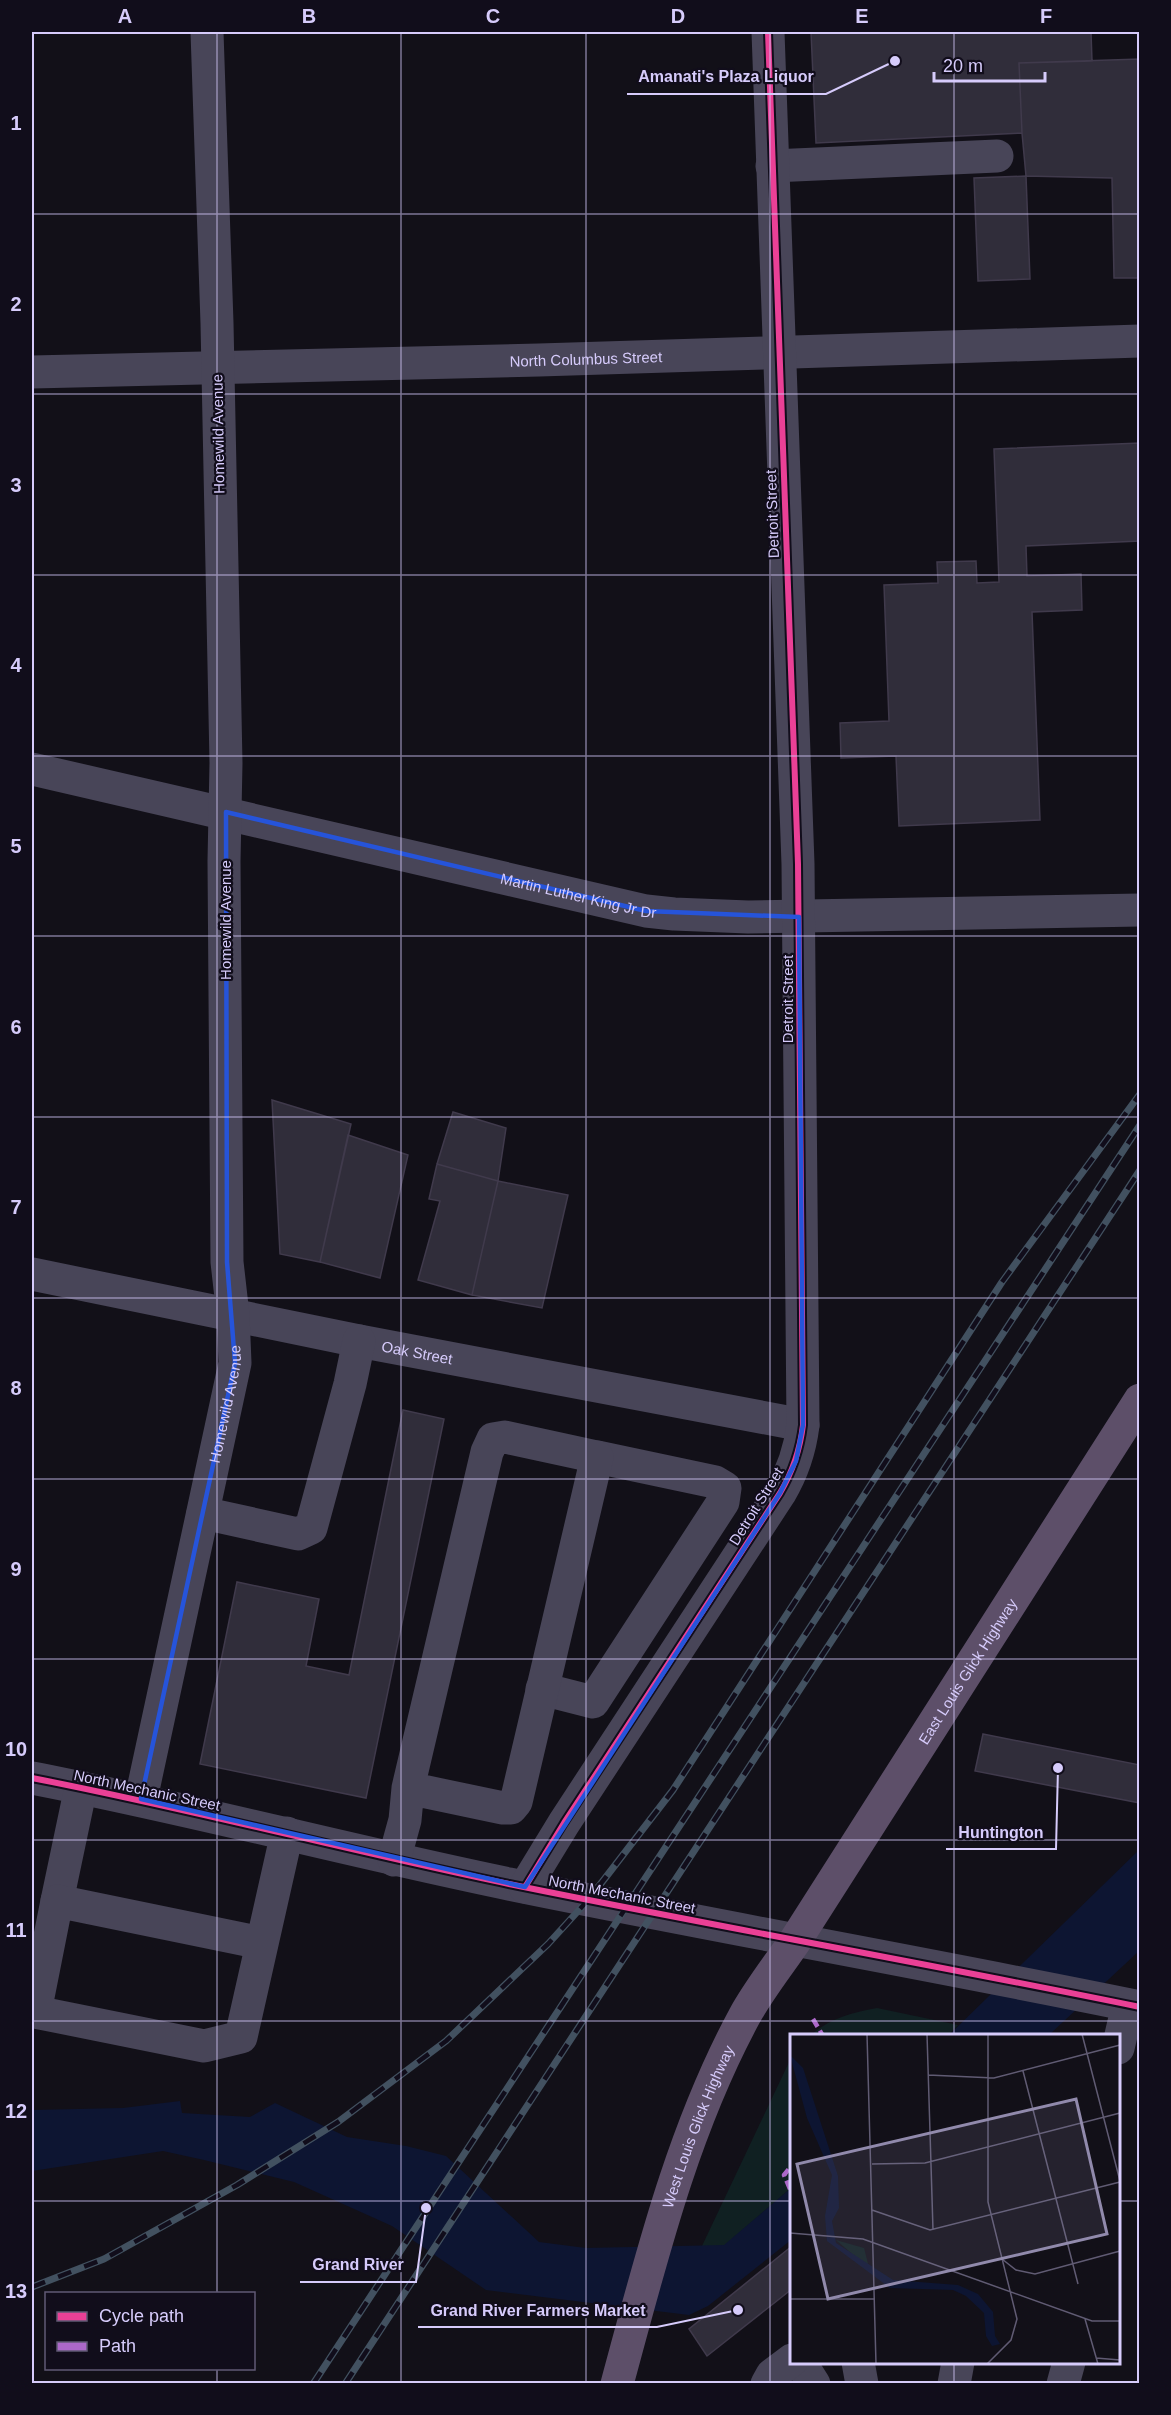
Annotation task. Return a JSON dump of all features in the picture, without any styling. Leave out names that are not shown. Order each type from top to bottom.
[{"type":"main road","name":"East Louis Glick Highway","points":[[795,1941],[1140,1400]]},
{"type":"main road","name":"West Louis Glick Highway","points":[[617,2384],[666,2208],[688,2142],[710,2088],[744,2016],[795,1941]]},
{"type":"street","name":"Homewild Avenue","points":[[141,1799],[235,1363],[234,1315],[227,1262],[224,861],[226,812],[217,367],[207,32]]},
{"type":"street","name":"Detroit Street","points":[[525,1887],[564,1823],[780,1493],[796,1461],[801,1445],[803,1425],[799,917],[768,32]]},
{"type":"street","points":[[772,166],[997,156]]},
{"type":"street","name":"North Columbus Street","points":[[32,372],[1140,341]]},
{"type":"street","name":"Martin Luther King Jr Dr","points":[[32,769],[226,812],[646,911],[729,917],[799,917],[1140,910]]},
{"type":"street","name":"Oak Street","points":[[32,1274],[359,1341],[803,1425]]},
{"type":"street","points":[[203,1513],[298,1534],[311,1528],[350,1384],[359,1341]]},
{"type":"street","points":[[394,1860],[405,1820],[408,1788],[487,1452],[493,1439],[505,1437],[715,1482],[725,1488],[723,1502],[593,1702],[542,1689]]},
{"type":"street","points":[[408,1788],[503,1808],[511,1808],[516,1802],[597,1457]]},
{"type":"street","name":"North Mechanic Street","points":[[32,1778],[141,1799],[394,1860],[795,1941],[1134,2006]]},
{"type":"street","points":[[81,1787],[35,2012],[204,2046],[241,2037],[287,1833]]},
{"type":"street","points":[[57,1901],[261,1943]]},
{"type":"street","points":[[1120,2045],[1134,2006]]},
{"type":"street","points":[[768,2384],[772,2374],[790,2361]]},
{"type":"street","points":[[801,2364],[814,2384]]},
{"type":"street","points":[[858,2364],[862,2384]]},
{"type":"street","points":[[954,2384],[958,2364]]},
{"type":"street","points":[[1063,2384],[1068,2364]]},
{"type":"highlighted area","points":[[226,812],[646,911],[799,917],[803,1425],[796,1461],[780,1493],[525,1887],[141,1799],[235,1363],[227,1262]]},
{"type":"shaded area","points":[[877,2008],[958,2025],[949,2034],[812,2034],[834,2020]]},
{"type":"shaded area","points":[[790,2060],[790,2189],[724,2246],[702,2246]]},
{"type":"water","points":[[1139,1850],[1139,1951],[1050,2034],[950,2034]]},
{"type":"water","points":[[180,2101],[182,2113],[250,2117],[275,2103],[347,2137],[406,2146],[446,2156],[539,2242],[586,2248],[724,2245],[790,2189],[790,2241],[708,2306],[689,2315],[486,2290],[392,2226],[294,2182],[163,2151],[32,2171],[32,2110],[123,2108]]},
{"type":"building","points":[[811,32],[1091,32],[1092,61],[1019,63],[1022,133],[816,143]]},
{"type":"building","points":[[1140,59],[1140,278],[1114,278],[1112,178],[1026,176],[1019,63]]},
{"type":"building","points":[[1026,176],[1030,279],[978,281],[974,178]]},
{"type":"building","points":[[1140,443],[1140,541],[1026,546],[1027,576],[1081,574],[1082,610],[1032,612],[1040,820],[899,826],[896,756],[841,758],[840,723],[889,721],[884,585],[938,583],[937,562],[976,561],[977,583],[999,582],[994,449]]},
{"type":"building","points":[[272,1100],[351,1124],[320,1262],[280,1254]]},
{"type":"building","points":[[453,1112],[506,1128],[498,1181],[437,1164]]},
{"type":"building","points":[[348,1135],[408,1155],[380,1278],[320,1262]]},
{"type":"building","points":[[437,1164],[498,1181],[472,1295],[418,1280],[440,1201],[429,1199]]},
{"type":"building","points":[[498,1181],[568,1195],[542,1308],[472,1295]]},
{"type":"building","points":[[403,1410],[444,1419],[366,1798],[200,1764],[237,1582],[319,1599],[306,1666],[349,1675]]},
{"type":"building","points":[[983,1734],[1140,1765],[1140,1803],[975,1771]]},
{"type":"building","points":[[790,2248],[790,2291],[707,2356],[689,2329]]},
{"type":"railway","points":[[32,2287],[104,2259],[237,2185],[338,2122],[446,2041],[548,1944],[589,1899],[673,1790],[1002,1282],[1140,1094]]},
{"type":"railway","points":[[313,2384],[1140,1125]]},
{"type":"railway","points":[[345,2384],[1140,1170]]},
{"type":"marked path","points":[[813,2019],[822,2034]]},
{"type":"marked path","points":[[790,2168],[784,2175],[790,2189]]},
{"type":"cycle path","points":[[525,1887],[564,1823],[780,1493],[795,1460],[803,1425],[798,864],[768,32]]},
{"type":"cycle path","points":[[32,1778],[509,1884],[1140,2007]]},
{"type":"place","name":"Amanati's Plaza Liquor","points":[[895,61]]},
{"type":"place","name":"Huntington","points":[[1058,1768]]},
{"type":"place","name":"Grand River","points":[[426,2208]]},
{"type":"place","name":"Grand River Farmers Market","points":[[738,2310]]}]
